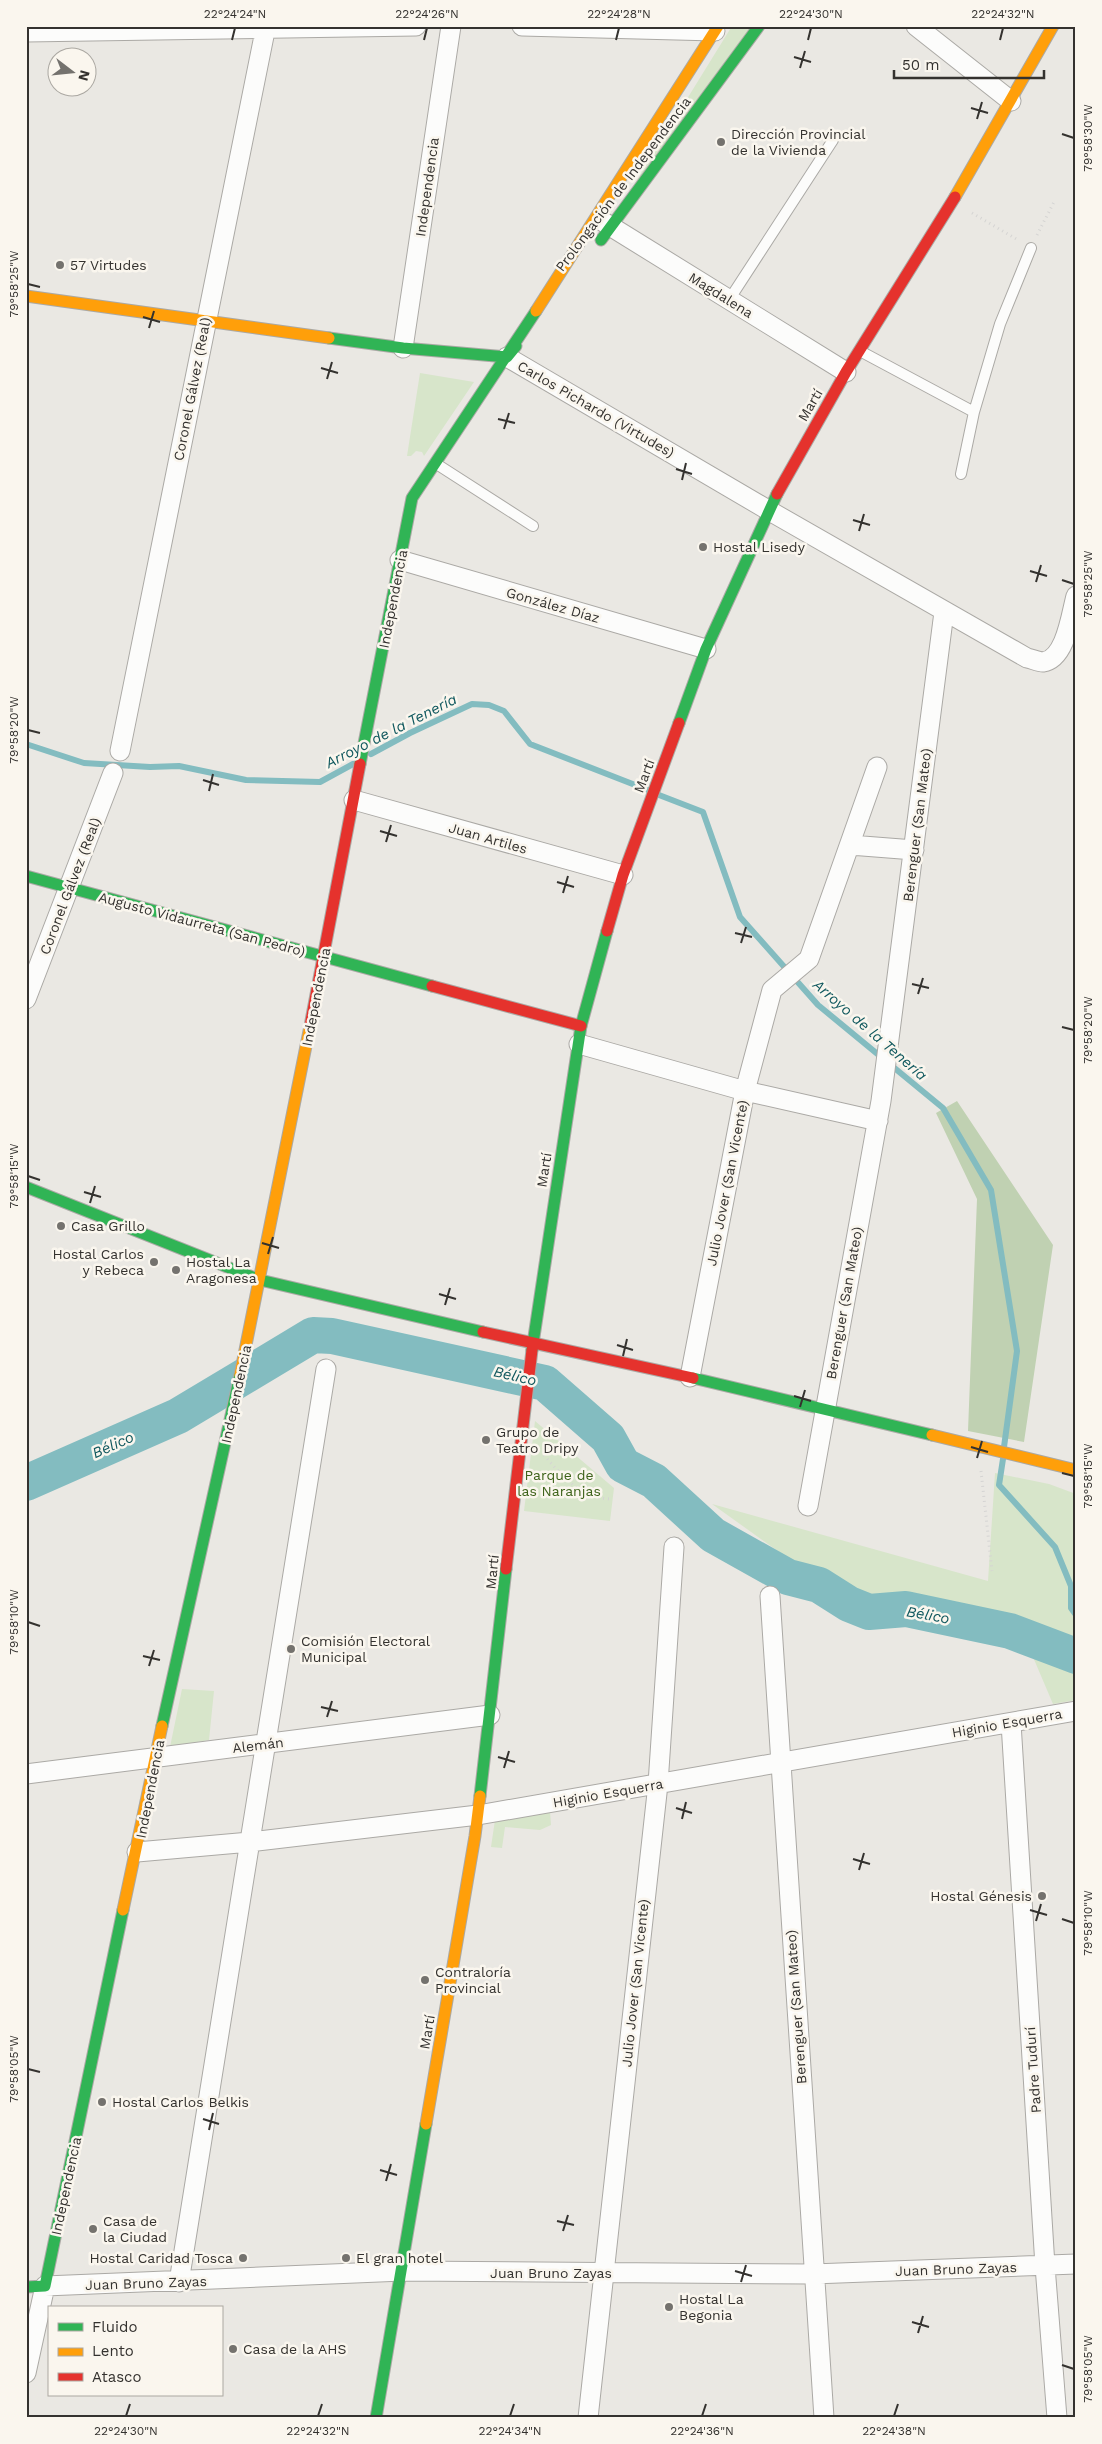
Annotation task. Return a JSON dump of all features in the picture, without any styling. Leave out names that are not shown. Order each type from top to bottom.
[{"type":"street","points":[[26,32],[416,26]]},
{"type":"street","name":"Independencia","points":[[404,348],[451,26]]},
{"type":"street","points":[[522,26],[717,29]]},
{"type":"street","name":"Prolongación de Independencia","points":[[412,498],[507,357],[604,223],[759,26]]},
{"type":"street","points":[[916,26],[1011,101]]},
{"type":"street","name":"Martí","points":[[376,2418],[403,2271],[478,1815],[531,1358],[580,1035],[623,875],[706,649],[768,510],[846,372],[952,202],[1053,26]]},
{"type":"street","name":"Coronel Gálvez (Real)","points":[[120,751],[265,27]]},
{"type":"street","name":"Prolongación de Independencia","points":[[594,250],[604,223],[717,29]]},
{"type":"street","name":"Magdalena","points":[[604,223],[846,372]]},
{"type":"street","name":"Prolongación de Independencia","points":[[507,357],[575,273]]},
{"type":"street","name":"Carlos Pichardo (Virtudes)","points":[[26,296],[404,348],[507,357],[944,612],[1027,658],[1043,662],[1056,656],[1065,640],[1076,596]]},
{"type":"street","name":"Independencia","points":[[45,2286],[156,1758],[258,1293],[412,498]]},
{"type":"street","name":"González Díaz","points":[[400,560],[706,649]]},
{"type":"street","name":"Berenguer (San Mateo)","points":[[808,1506],[881,1101],[944,612]]},
{"type":"street","points":[[877,767],[850,844],[914,850]]},
{"type":"street","name":"Coronel Gálvez (Real)","points":[[26,999],[113,774]]},
{"type":"street","name":"Juan Artiles","points":[[355,791],[623,875]]},
{"type":"street","name":"Julio Jover (San Vicente)","points":[[690,1377],[744,1091],[772,990],[809,959],[850,844]]},
{"type":"street","name":"Augusto Vidaurreta (San Pedro)","points":[[26,876],[323,957],[580,1035],[744,1091],[878,1120]]},
{"type":"street","points":[[26,1187],[260,1280],[533,1344],[690,1377],[978,1448],[1076,1470]]},
{"type":"street","points":[[179,2282],[326,1370]]},
{"type":"street","name":"Julio Jover (San Vicente)","points":[[588,2418],[658,1784],[674,1547]]},
{"type":"street","name":"Berenguer (San Mateo)","points":[[770,1596],[813,2274],[824,2418]]},
{"type":"street","name":"Higinio Esquerra","points":[[137,1852],[250,1842],[478,1815],[1076,1712]]},
{"type":"street","name":"Alemán","points":[[26,1774],[490,1715]]},
{"type":"street","name":"Padre Tudurí","points":[[1011,1723],[1056,2418]]},
{"type":"street","name":"Juan Bruno Zayas","points":[[26,2286],[179,2282],[403,2271],[813,2274],[1076,2264]]},
{"type":"street","points":[[26,2373],[45,2286]]},
{"type":"lane","points":[[729,300],[833,140]]},
{"type":"lane","points":[[961,474],[974,412],[1000,324],[1031,248]]},
{"type":"lane","points":[[859,351],[974,412]]},
{"type":"lane","points":[[435,463],[533,526]]},
{"type":"path","points":[[952,202],[1031,248],[1054,202]]},
{"type":"path","points":[[978,1448],[992,1571]]},
{"type":"path","points":[[542,1453],[559,1472],[587,1495],[599,1499],[613,1499]]},
{"type":"green space","points":[[732,26],[752,26],[632,188]]},
{"type":"green space","points":[[420,373],[474,382],[424,456],[422,452],[416,451],[411,456],[407,456]]},
{"type":"green space","points":[[957,1101],[1053,1245],[1024,1442],[968,1431],[977,1199],[936,1113]]},
{"type":"green space","name":"Parque de las Naranjas","points":[[535,1421],[614,1488],[610,1521],[524,1511]]},
{"type":"green space","points":[[995,1473],[1049,1484],[1076,1494],[1076,1700],[1053,1704],[1030,1650],[990,1620],[906,1603],[887,1605],[845,1594],[831,1578],[800,1567],[712,1504],[988,1581]]},
{"type":"green space","points":[[182,1689],[214,1691],[209,1740],[170,1747]]},
{"type":"green space","points":[[550,1811],[551,1825],[540,1830],[505,1827],[502,1848],[491,1847],[495,1820]]},
{"type":"waterway","name":"Arroyo de la Tenería","points":[[371,754],[410,733],[472,704],[489,705],[504,711],[530,744],[648,790]]},
{"type":"waterway","name":"Arroyo de la Tenería","points":[[26,744],[84,763],[150,767],[179,766],[246,780],[320,782],[353,764]]},
{"type":"waterway","name":"Arroyo de la Tenería","points":[[659,795],[703,812],[740,917],[818,1005],[943,1108],[991,1190],[1017,1351],[1004,1447]]},
{"type":"waterway","name":"Bélico","points":[[26,1483],[178,1416],[313,1335],[332,1336],[545,1383],[608,1438],[623,1465],[654,1481],[713,1535],[788,1577],[819,1585],[849,1604],[869,1612],[906,1609],[1010,1631],[1076,1656]]},
{"type":"waterway","name":"Arroyo de la Tenería","points":[[1003,1459],[999,1485],[1055,1547],[1071,1586],[1071,1608],[1076,1615]]},
{"type":"traffic: fast","points":[[601,240],[759,26]]},
{"type":"traffic: fast","points":[[360,764],[412,498],[536,311]]},
{"type":"traffic: fast","points":[[329,338],[403,348],[507,357],[516,346]]},
{"type":"traffic: fast","points":[[679,723],[706,649],[777,494]]},
{"type":"traffic: fast","points":[[26,876],[432,986]]},
{"type":"traffic: fast","points":[[532,1350],[581,1026],[607,931]]},
{"type":"traffic: fast","points":[[26,1187],[260,1280],[483,1332]]},
{"type":"traffic: fast","points":[[162,1726],[240,1375]]},
{"type":"traffic: fast","points":[[693,1378],[932,1435]]},
{"type":"traffic: fast","points":[[480,1796],[506,1569]]},
{"type":"traffic: fast","points":[[26,2287],[45,2286],[123,1910]]},
{"type":"traffic: fast","points":[[376,2418],[426,2124]]},
{"type":"traffic: slow","points":[[536,311],[718,26]]},
{"type":"traffic: slow","points":[[955,197],[1053,26]]},
{"type":"traffic: slow","points":[[26,296],[329,338]]},
{"type":"traffic: slow","points":[[240,1375],[310,1026]]},
{"type":"traffic: slow","points":[[932,1435],[1076,1470]]},
{"type":"traffic: slow","points":[[123,1910],[162,1726]]},
{"type":"traffic: slow","points":[[426,2124],[475,1836],[480,1796]]},
{"type":"traffic: jam","points":[[777,494],[846,372],[955,197]]},
{"type":"traffic: jam","points":[[607,931],[623,875],[679,723]]},
{"type":"traffic: jam","points":[[310,1026],[360,764]]},
{"type":"traffic: jam","points":[[432,986],[581,1026]]},
{"type":"traffic: jam","points":[[483,1332],[693,1378]]},
{"type":"traffic: jam","points":[[506,1569],[532,1350]]},
{"type":"place","name":"Dirección Provincial de la Vivienda","points":[[721,142]]},
{"type":"place","name":"57 Virtudes","points":[[60,265]]},
{"type":"place","name":"Hostal Lisedy","points":[[703,547]]},
{"type":"place","name":"Casa Grillo","points":[[61,1226]]},
{"type":"place","name":"Hostal Carlos y Rebeca","points":[[154,1262]]},
{"type":"place","name":"Hostal La Aragonesa","points":[[176,1270]]},
{"type":"place","name":"Grupo de Teatro Dripy","points":[[486,1440]]},
{"type":"place","name":"Comisión Electoral Municipal","points":[[291,1649]]},
{"type":"place","name":"Hostal Génesis","points":[[1042,1896]]},
{"type":"place","name":"Contraloría Provincial","points":[[425,1980]]},
{"type":"place","name":"Hostal Carlos Belkis","points":[[102,2102]]},
{"type":"place","name":"Casa de la Ciudad","points":[[93,2229]]},
{"type":"place","name":"Hostal Caridad Tosca","points":[[243,2258]]},
{"type":"place","name":"El gran hotel","points":[[346,2258]]},
{"type":"place","name":"Hostal La Begonia","points":[[669,2307]]},
{"type":"place","name":"Casa de la AHS","points":[[233,2349]]}]
